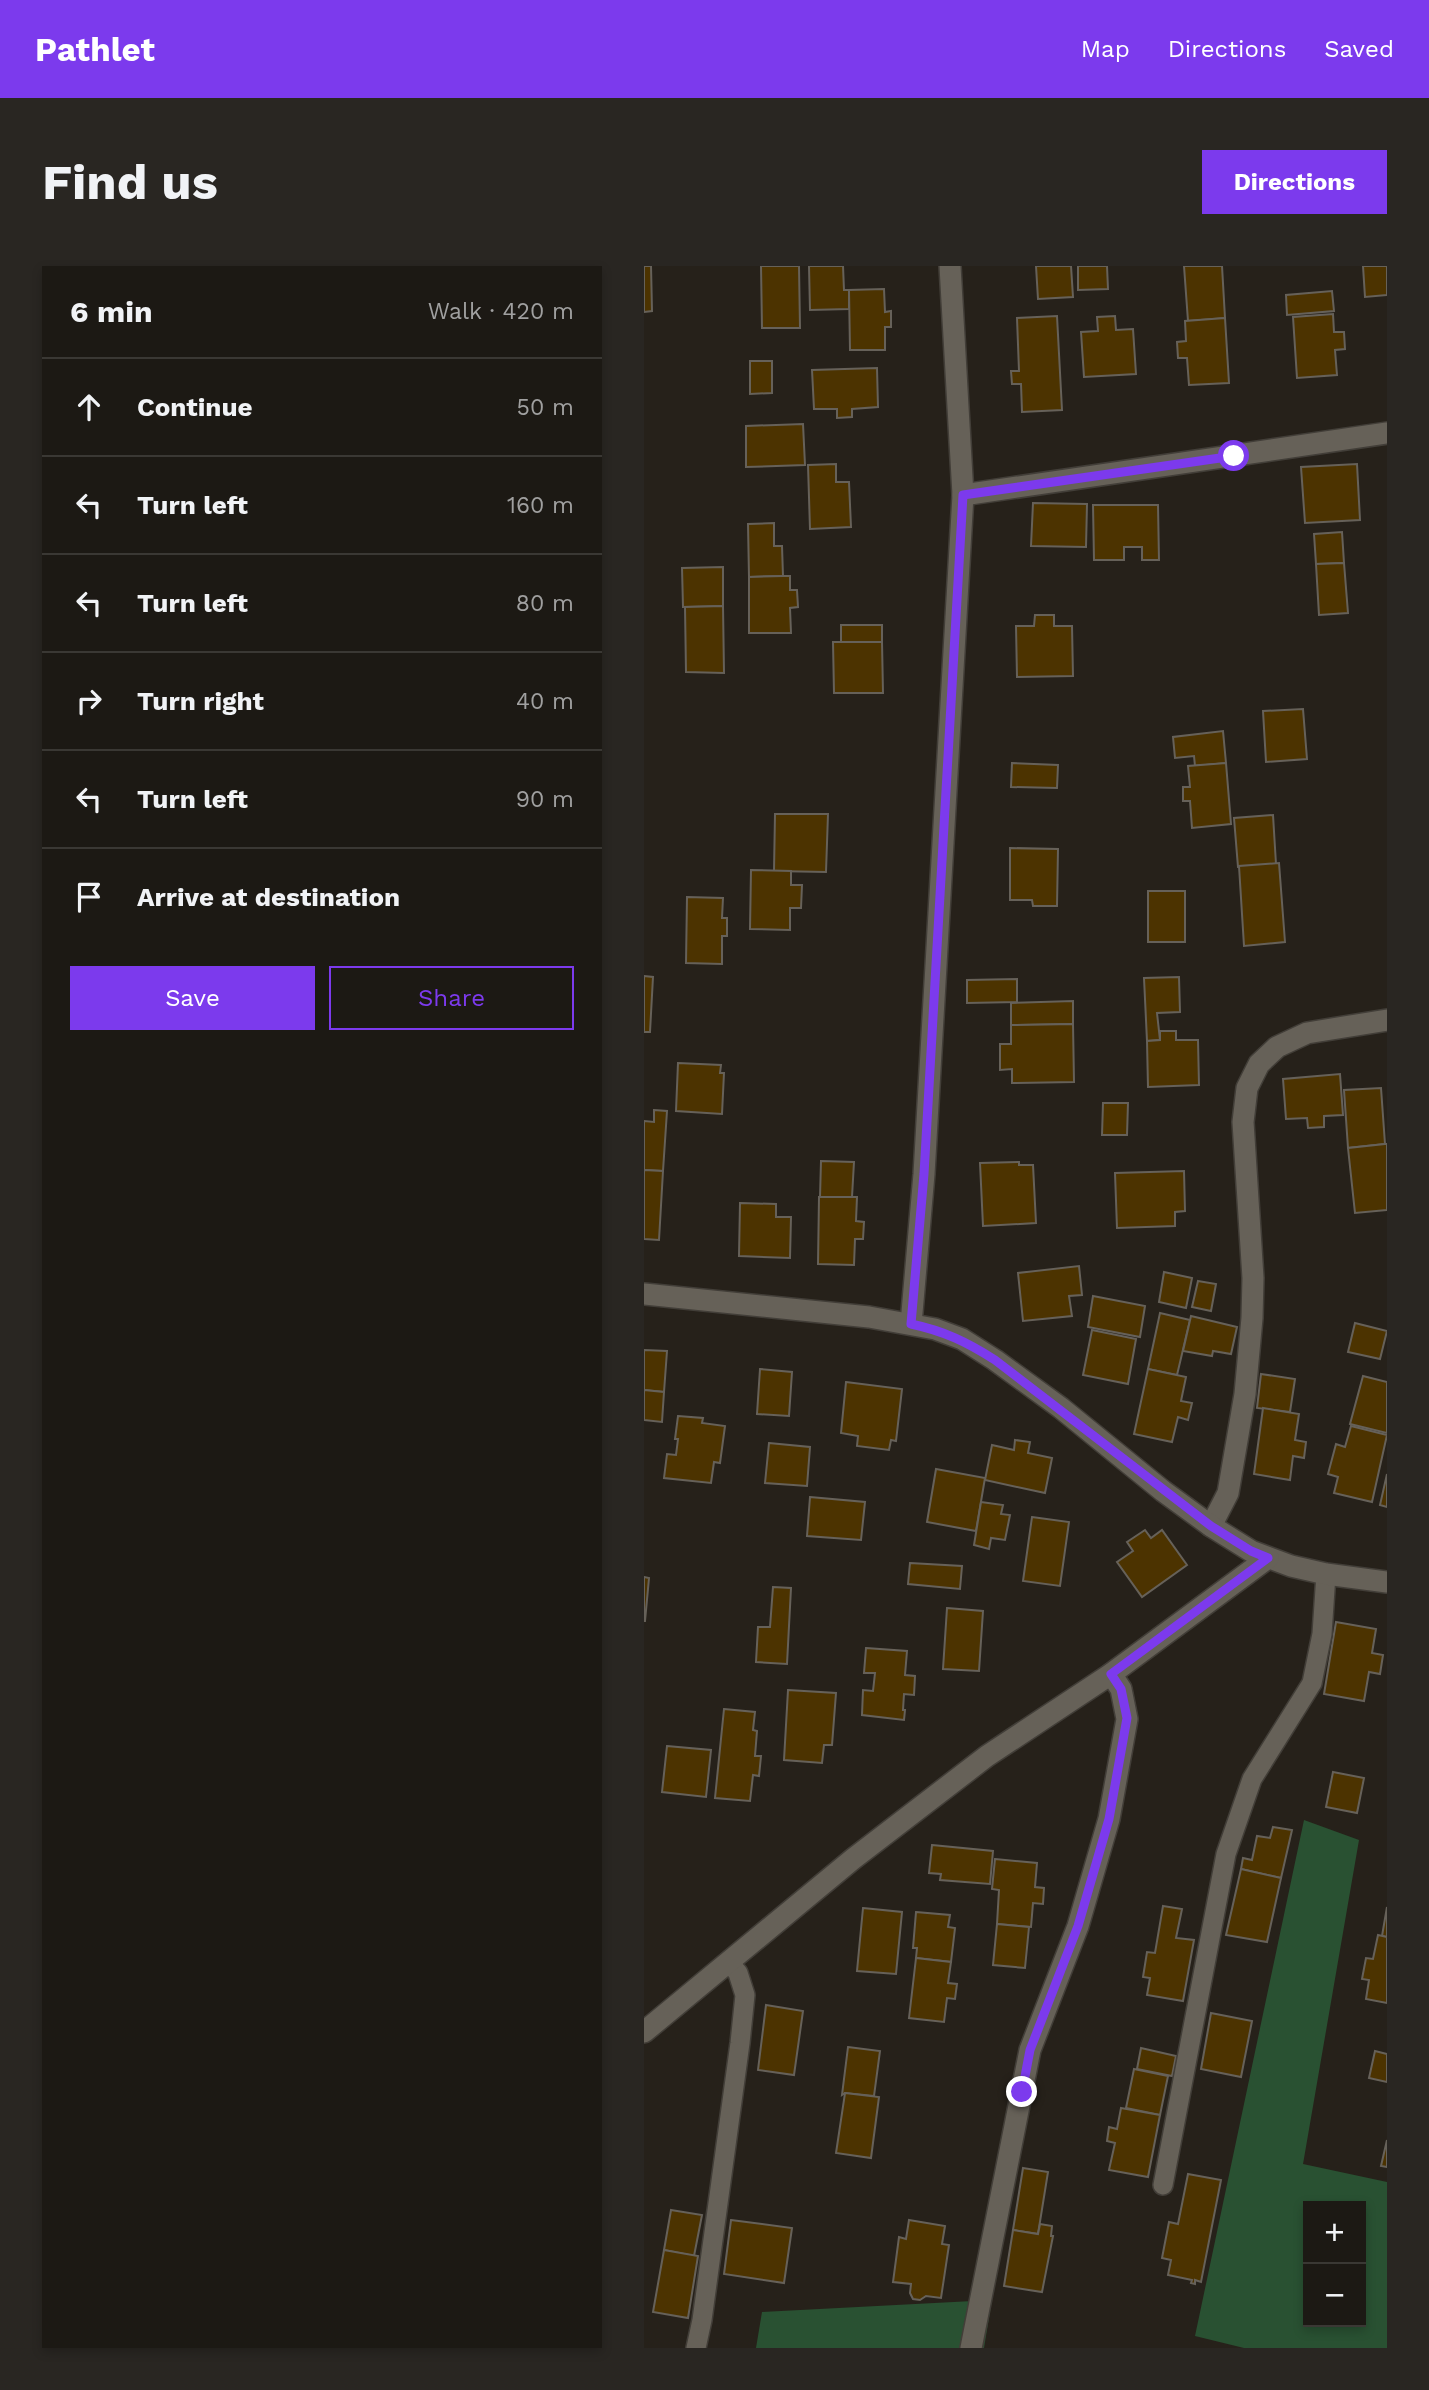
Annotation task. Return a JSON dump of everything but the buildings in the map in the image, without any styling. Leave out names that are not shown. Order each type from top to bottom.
[{"type":"street","points":[[911,1324],[925,1160],[963,495],[950,266]]},
{"type":"street","points":[[963,495],[1387,433]]},
{"type":"street","points":[[1211,1526],[1228,1493],[1245,1394],[1252,1318],[1252,1265],[1243,1122],[1247,1088],[1259,1064],[1277,1047],[1307,1033],[1387,1020]]},
{"type":"street","points":[[644,1294],[754,1304],[911,1324],[962,1339],[995,1360],[1211,1526],[1251,1551],[1326,1574],[1387,1582]]},
{"type":"street","points":[[644,2032],[853,1859],[987,1756],[1111,1674],[1268,1558]]},
{"type":"street","points":[[971,2348],[1030,2050],[1078,1926],[1109,1819],[1127,1718],[1121,1689],[1111,1674]]},
{"type":"lane","points":[[1163,2185],[1226,1854],[1252,1779],[1312,1684],[1322,1634],[1326,1574]]},
{"type":"lane","points":[[696,2348],[708,2278],[745,1995],[738,1973],[729,1962]]},
{"type":"green space","points":[[1304,1820],[1359,1840],[1303,2164],[1387,2182],[1387,2348],[1244,2348],[1195,2336]]},
{"type":"green space","points":[[992,2300],[984,2348],[756,2348],[762,2312]]},
{"type":"route","points":[[1022,2092],[1030,2050],[1078,1926],[1109,1819],[1127,1718],[1121,1689],[1111,1674],[1268,1558],[1251,1551],[1211,1526],[995,1360],[962,1339],[911,1324],[924,1174],[963,495],[1234,456]]}]
